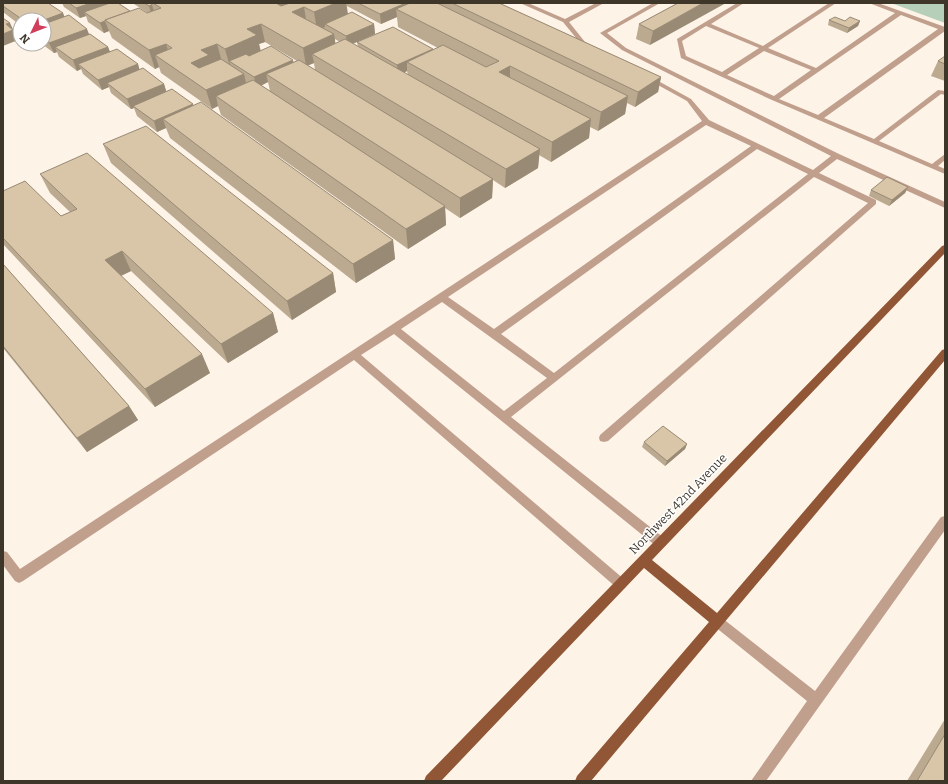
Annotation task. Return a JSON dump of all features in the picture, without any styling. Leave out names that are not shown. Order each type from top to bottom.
[{"type":"main road","name":"Northwest 42nd Avenue","points":[[431,781],[945,248]]},
{"type":"main road","points":[[582,781],[945,353]]},
{"type":"main road","points":[[644,560],[718,622]]},
{"type":"lane","points":[[565,21],[601,3]]},
{"type":"lane","points":[[658,3],[603,33],[624,49],[836,156],[945,205]]},
{"type":"lane","points":[[742,3],[679,40],[684,57],[774,99],[945,172]]},
{"type":"lane","points":[[722,75],[833,3]]},
{"type":"lane","points":[[872,3],[944,29]]},
{"type":"lane","points":[[530,4],[565,21],[583,42],[596,50]]},
{"type":"lane","points":[[774,99],[900,13]]},
{"type":"lane","points":[[706,24],[816,70]]},
{"type":"lane","points":[[819,118],[944,29]]},
{"type":"lane","points":[[604,438],[873,202],[706,122],[689,100],[643,75]]},
{"type":"lane","points":[[874,142],[940,91],[945,93]]},
{"type":"lane","points":[[3,556],[19,577],[706,122]]},
{"type":"lane","points":[[494,334],[756,146]]},
{"type":"lane","points":[[504,417],[836,156]]},
{"type":"lane","points":[[933,167],[945,156]]},
{"type":"lane","points":[[441,297],[554,378]]},
{"type":"lane","points":[[394,329],[660,542]]},
{"type":"lane","points":[[354,355],[621,584]]},
{"type":"lane","points":[[758,781],[945,521]]},
{"type":"lane","points":[[718,622],[816,700]]},
{"type":"green space","points":[[891,3],[945,3],[945,23]]},
{"type":"building","points":[[3,3],[48,3],[63,13],[52,17],[52,12],[12,12],[3,6]]},
{"type":"building","points":[[69,3],[91,3],[76,8]]},
{"type":"building","points":[[110,3],[118,3],[130,11],[100,23],[84,12]]},
{"type":"building","points":[[144,3],[151,3],[152,5],[149,6]]},
{"type":"building","points":[[153,3],[276,3],[281,6],[290,3],[336,3],[314,12],[304,7],[292,12],[334,34],[303,48],[261,24],[247,29],[257,35],[225,49],[217,44],[201,50],[209,55],[191,63],[199,68],[221,59],[244,74],[206,90],[155,55],[172,48],[166,44],[149,50],[105,20],[139,8],[147,13],[161,8]]},
{"type":"building","points":[[358,3],[406,3],[380,14]]},
{"type":"building","points":[[410,3],[437,3],[628,96],[601,112],[510,66],[499,72],[591,119],[552,142],[407,62],[443,45],[486,67],[499,61],[396,9]]},
{"type":"building","points":[[452,3],[499,3],[661,77],[638,92]]},
{"type":"building","points":[[678,3],[703,3],[653,31],[639,24]]},
{"type":"building","points":[[352,12],[374,24],[346,36],[325,24]]},
{"type":"building","points":[[69,15],[87,29],[52,42],[52,21]]},
{"type":"building","points":[[835,17],[845,21],[850,17],[860,21],[849,28],[829,20]]},
{"type":"building","points":[[3,18],[10,23],[6,24],[12,30],[3,34]]},
{"type":"building","points":[[393,27],[433,49],[397,65],[357,42]]},
{"type":"building","points":[[90,34],[108,47],[73,60],[55,47]]},
{"type":"building","points":[[345,39],[540,149],[506,169],[312,54]]},
{"type":"building","points":[[271,46],[293,60],[254,77],[229,61],[246,54],[249,56]]},
{"type":"building","points":[[117,49],[138,64],[98,80],[78,64]]},
{"type":"building","points":[[945,56],[945,64],[938,61]]},
{"type":"building","points":[[299,60],[493,179],[460,198],[266,74]]},
{"type":"building","points":[[143,68],[164,84],[127,99],[107,83]]},
{"type":"building","points":[[253,80],[445,206],[406,229],[216,96]]},
{"type":"building","points":[[172,89],[193,104],[154,121],[133,106]]},
{"type":"building","points":[[201,102],[393,240],[353,264],[163,119]]},
{"type":"building","points":[[146,126],[333,273],[287,301],[103,144]]},
{"type":"building","points":[[87,153],[273,313],[221,344],[122,251],[105,260],[202,354],[145,389],[3,238],[3,191],[25,181],[61,216],[77,209],[40,174]]},
{"type":"building","points":[[887,177],[908,187],[892,200],[871,190]]},
{"type":"building","points":[[3,264],[129,406],[77,438],[3,346]]},
{"type":"building","points":[[663,426],[687,444],[667,461],[644,442]]},
{"type":"building","points":[[945,734],[945,781],[917,781]]}]
